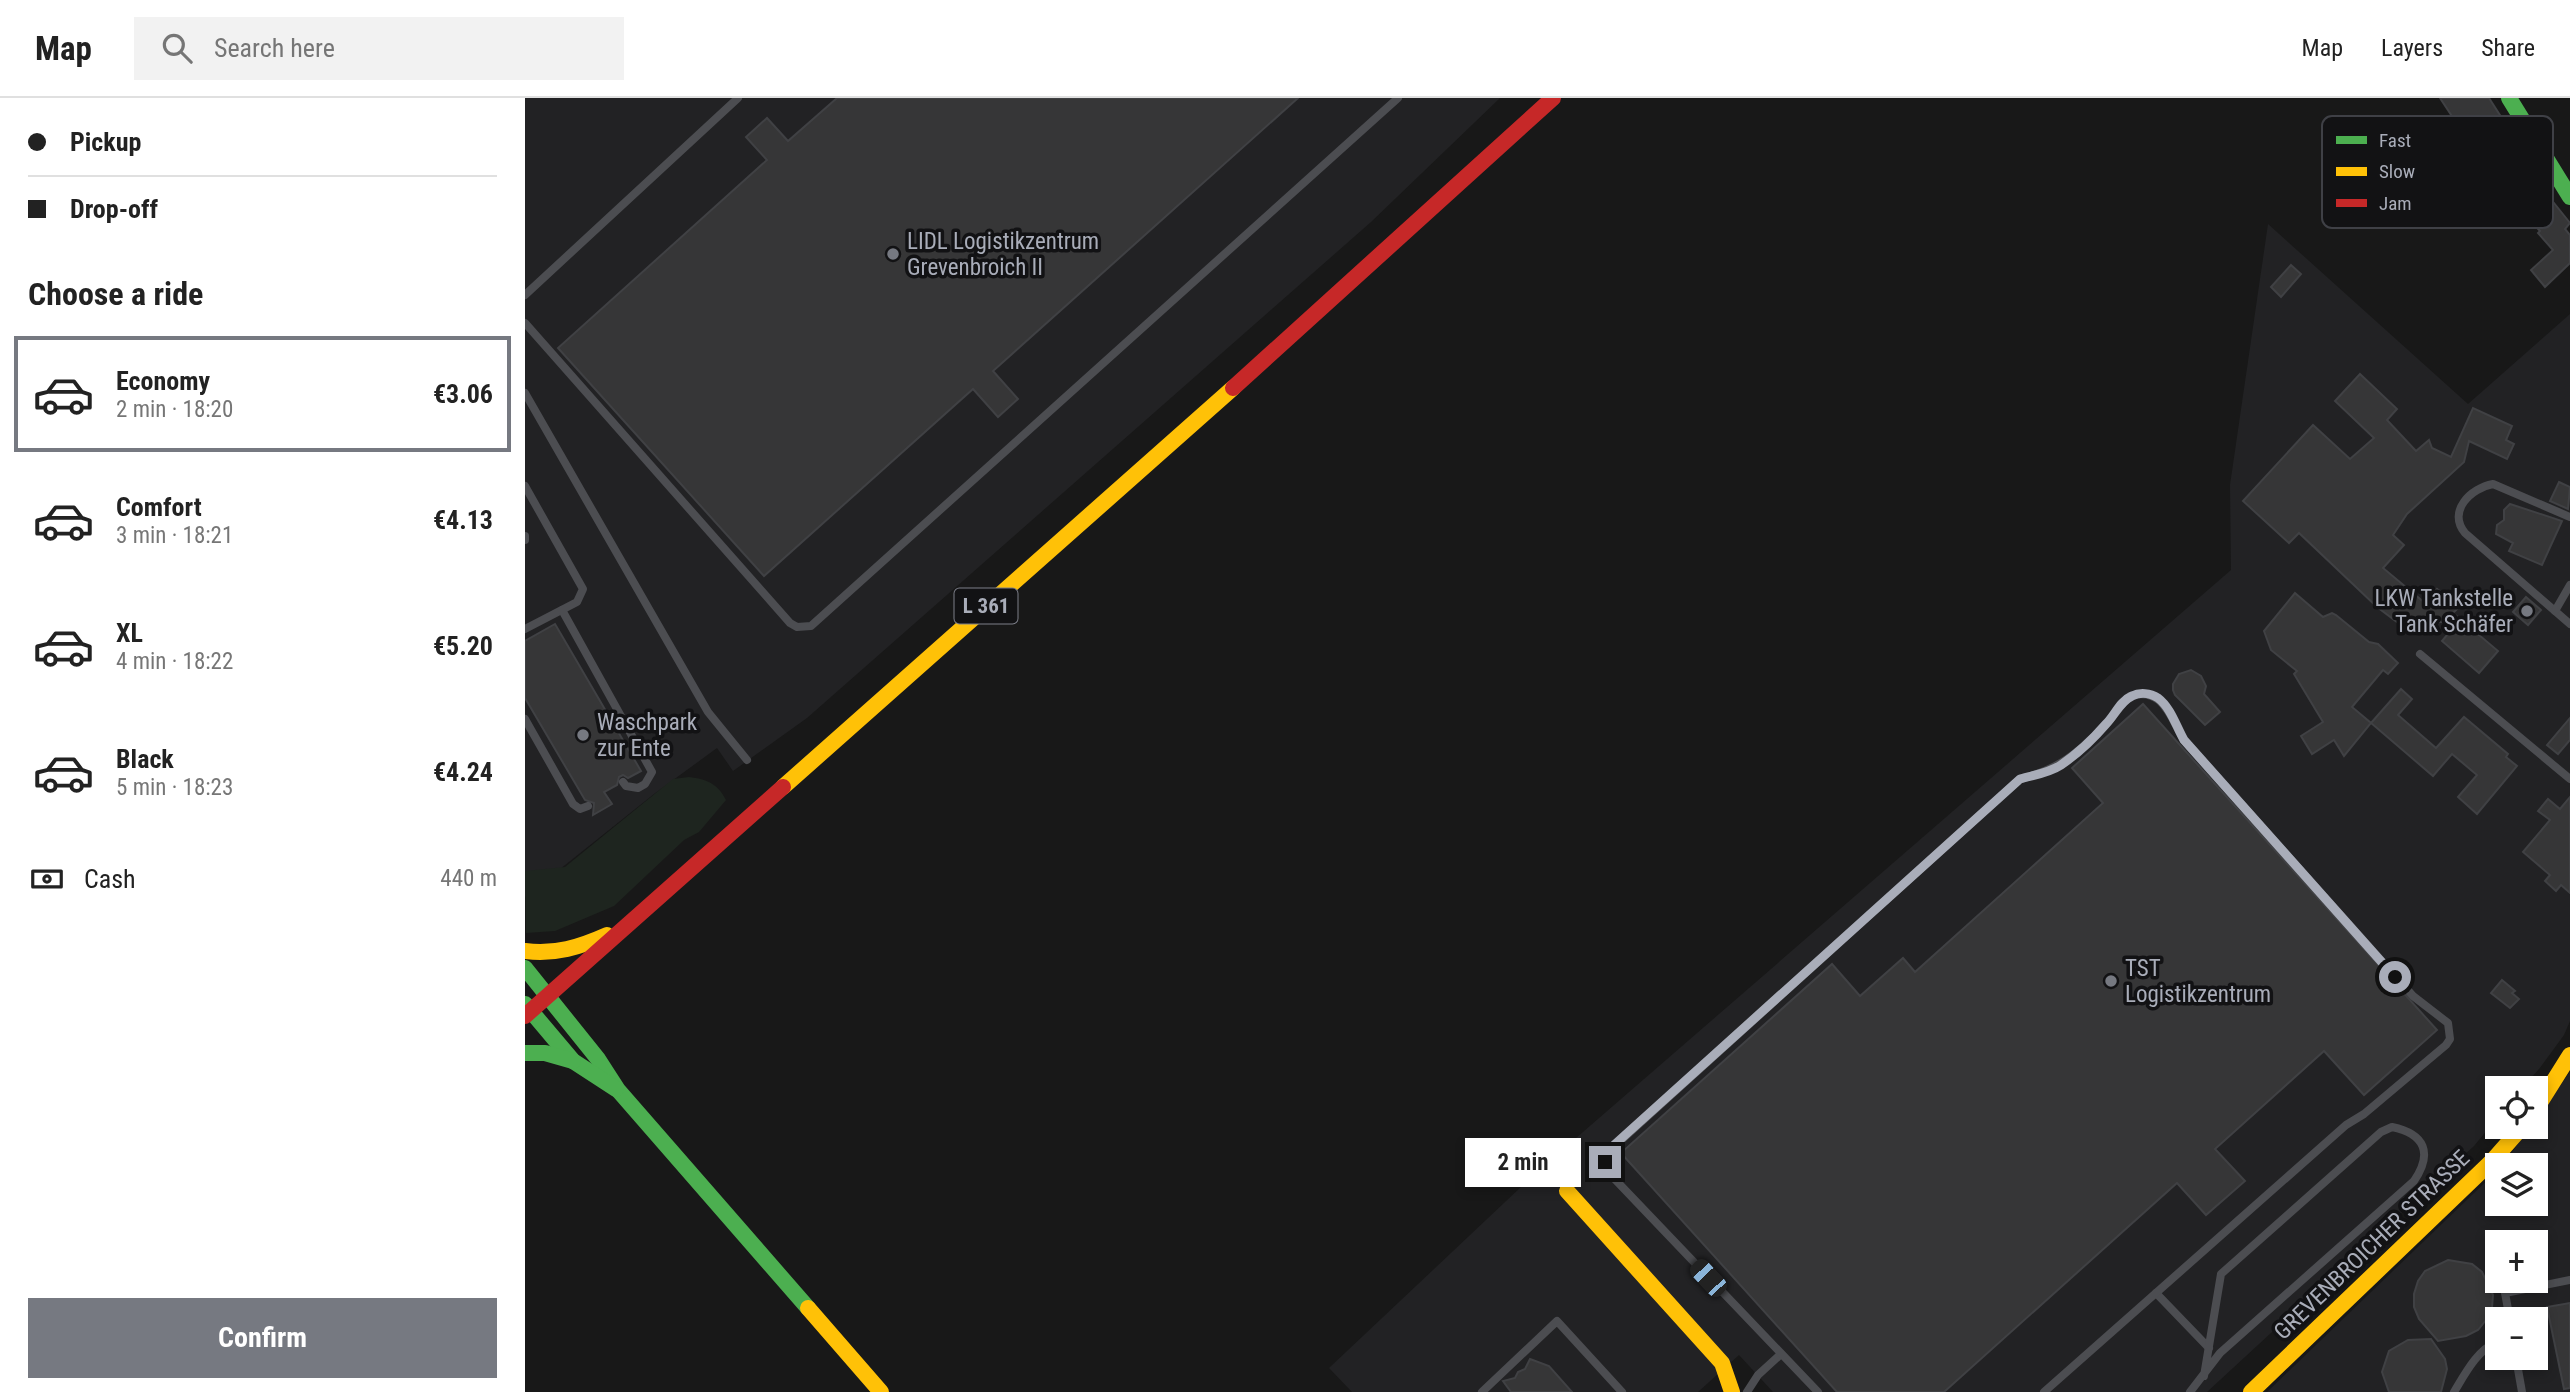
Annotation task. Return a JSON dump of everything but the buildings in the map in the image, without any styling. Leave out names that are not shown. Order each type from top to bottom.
[{"type":"main road","name":"L 361","points":[[527,1010],[548,996],[1382,255],[1553,98]]},
{"type":"main road","points":[[2509,98],[2520,116]]},
{"type":"main road","points":[[2553,169],[2570,197]]},
{"type":"main road","name":"L 361","points":[[525,951],[567,951],[630,923]]},
{"type":"main road","points":[[525,968],[606,1069],[618,1090],[881,1392]]},
{"type":"main road","points":[[527,1010],[573,1061]]},
{"type":"main road","points":[[525,1053],[555,1055],[573,1061],[618,1090]]},
{"type":"main road","points":[[2548,1091],[2570,1057]]},
{"type":"main road","name":"GREVENBROICHER STRASSE","points":[[2251,1392],[2482,1171],[2511,1139]]},
{"type":"main road","points":[[1567,1191],[1722,1363],[1732,1392]]},
{"type":"lane","points":[[525,295],[738,98]]},
{"type":"lane","points":[[525,323],[790,623],[797,627],[811,626],[1398,98]]},
{"type":"lane","points":[[525,393],[708,712],[747,760]]},
{"type":"lane","points":[[2570,517],[2493,484],[2469,494],[2459,511],[2460,525],[2465,533],[2570,624]]},
{"type":"lane","points":[[525,486],[583,589],[577,602],[525,629]]},
{"type":"lane","points":[[2555,611],[2570,585]]},
{"type":"lane","points":[[562,610],[652,772],[645,784],[638,788],[622,782]]},
{"type":"lane","points":[[2420,654],[2570,779]]},
{"type":"lane","points":[[1818,1392],[1607,1171],[1608,1153],[2020,779],[2045,773],[2062,765],[2104,727],[2130,696],[2148,694],[2158,699],[2167,709],[2184,740],[2395,976],[2427,1009],[2440,1014],[2448,1023],[2450,1038],[2447,1045],[2364,1114],[2346,1125],[2044,1392]]},
{"type":"lane","points":[[525,719],[573,804],[580,809],[588,806]]},
{"type":"lane","points":[[2190,1392],[2204,1376],[2220,1353],[2414,1181],[2424,1166],[2426,1156],[2420,1142],[2402,1129],[2392,1127],[2381,1132],[2221,1274],[2204,1376]]},
{"type":"lane","points":[[2507,1307],[2505,1293],[2570,1280]]},
{"type":"lane","points":[[2156,1293],[2209,1348]]},
{"type":"lane","points":[[1482,1392],[1557,1321],[1622,1392]]},
{"type":"lane","points":[[2454,1392],[2470,1367],[2485,1350]]},
{"type":"lane","points":[[1747,1392],[1758,1375],[1781,1354]]},
{"type":"lane","points":[[2518,1370],[2522,1392]]},
{"type":"shaded area","points":[[525,98],[1500,98],[1371,222],[807,718],[733,771],[717,748],[654,794],[525,897]]},
{"type":"shaded area","name":"TST Logistikzentrum","points":[[2268,224],[2468,404],[2570,314],[2570,1021],[2564,1035],[2533,1076],[2485,1076],[2485,1133],[2474,1146],[2207,1392],[1773,1392],[1739,1355],[1698,1392],[1352,1392],[1329,1368],[1538,1171],[2231,570],[2230,485]]},
{"type":"shaded area","points":[[689,777],[711,783],[726,800],[699,832],[684,840],[614,906],[555,931],[526,933],[525,871],[565,867],[673,779]]},
{"type":"shaded area","points":[[2570,1072],[2570,1392],[2267,1392],[2485,1183],[2485,1216],[2548,1216],[2548,1153],[2512,1153],[2521,1139],[2548,1139],[2548,1102]]},
{"type":"traffic: fast","points":[[2509,98],[2520,116]]},
{"type":"traffic: fast","points":[[2553,169],[2570,197]]},
{"type":"traffic: fast","points":[[525,968],[598,1059],[618,1090],[808,1308]]},
{"type":"traffic: fast","points":[[525,1004],[573,1061],[616,1089]]},
{"type":"traffic: fast","points":[[525,1053],[545,1053],[573,1061]]},
{"type":"traffic: slow","points":[[783,787],[1233,388]]},
{"type":"traffic: slow","points":[[525,951],[567,949],[607,935]]},
{"type":"traffic: slow","points":[[2548,1090],[2570,1055]]},
{"type":"traffic: slow","points":[[2251,1392],[2493,1160],[2511,1139]]},
{"type":"traffic: slow","points":[[1567,1191],[1722,1363],[1732,1392]]},
{"type":"traffic: slow","points":[[808,1308],[881,1392]]},
{"type":"traffic: jam","points":[[1233,388],[1553,98]]},
{"type":"traffic: jam","points":[[525,1016],[783,787]]},
{"type":"place","name":"LIDL Logistikzentrum Grevenbroich II","points":[[893,254]]},
{"type":"place","name":"LKW Tankstelle Tank Schäfer","points":[[2527,611]]},
{"type":"place","name":"Waschpark zur Ente","points":[[583,735]]},
{"type":"place","name":"TST Logistikzentrum","points":[[2111,981]]},
{"type":"route","points":[[1605,1162],[1613,1146],[2020,779],[2045,773],[2062,765],[2104,727],[2130,696],[2148,694],[2158,699],[2167,709],[2184,740],[2395,977]]}]
